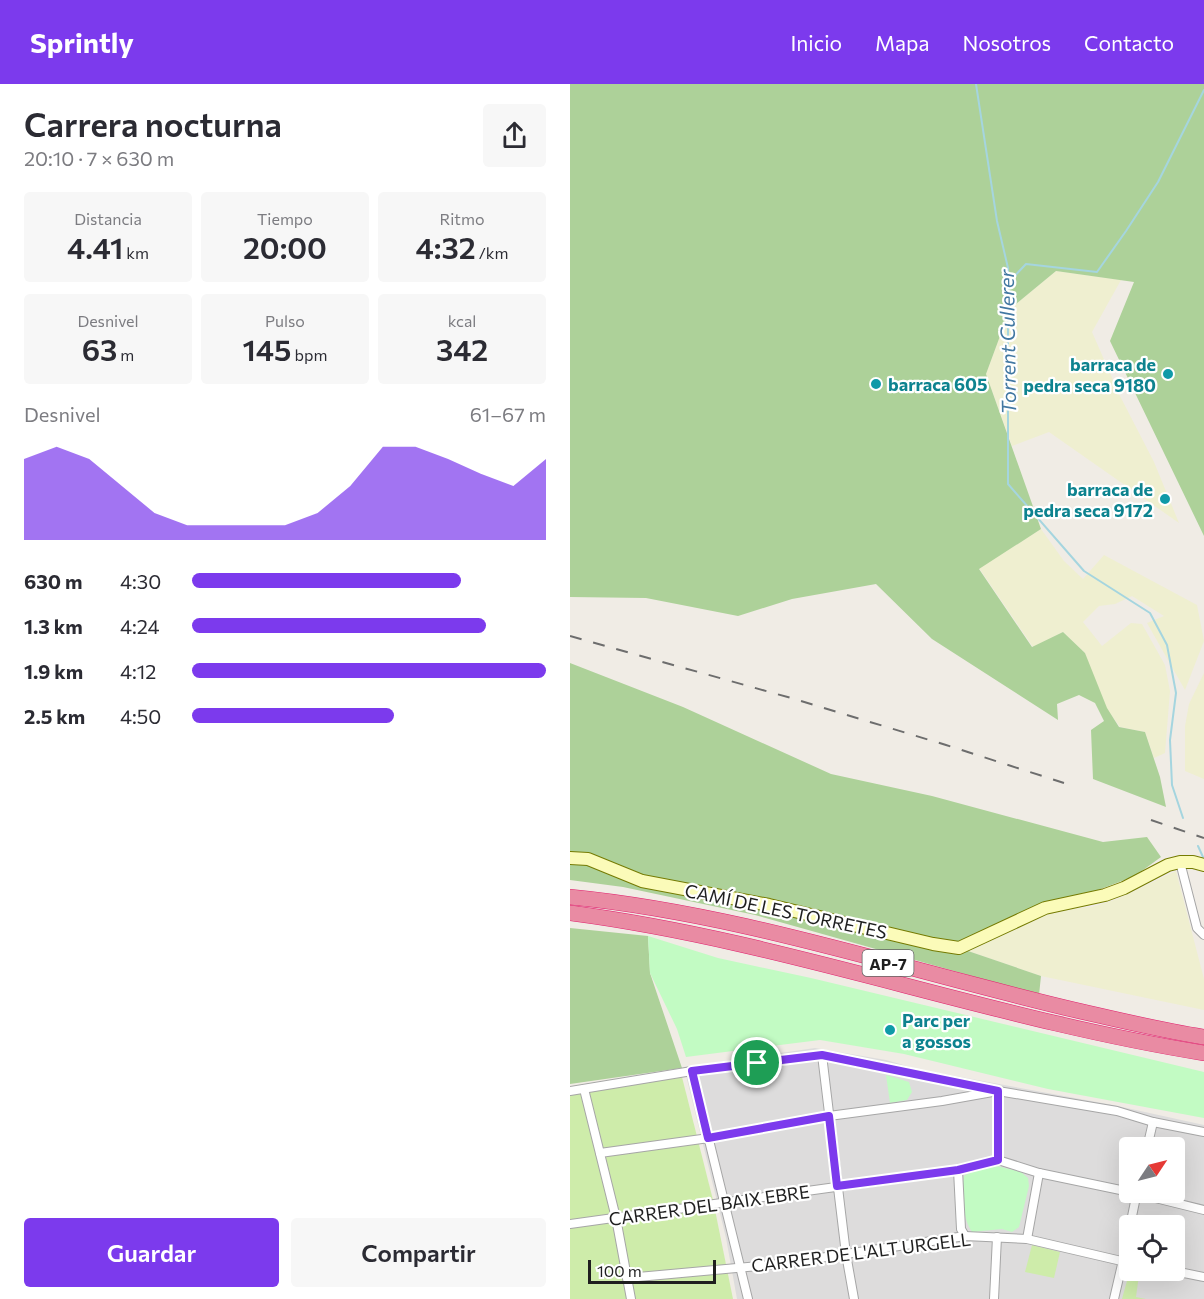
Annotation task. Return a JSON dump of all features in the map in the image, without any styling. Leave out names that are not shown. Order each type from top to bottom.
[{"type":"highway","name":"AP-7","points":[[570,897],[626,902],[788,936],[1007,994],[1204,1037]]},
{"type":"highway","name":"AP-7","points":[[570,913],[624,920],[774,952],[1004,1012],[1204,1053]]},
{"type":"street","name":"CAMÍ DE LES TORRETES","points":[[570,858],[588,859],[642,881],[769,905],[933,944],[959,948],[1045,908],[1105,895],[1124,888],[1168,865],[1180,862],[1204,865]]},
{"type":"street","points":[[1180,862],[1197,928],[1204,935]]},
{"type":"street","points":[[822,1055],[837,1186],[854,1299]]},
{"type":"street","points":[[570,1091],[692,1071],[822,1055],[998,1091],[1117,1111],[1153,1122],[1204,1132]]},
{"type":"street","points":[[692,1071],[748,1299]]},
{"type":"street","points":[[584,1089],[616,1218],[631,1299]]},
{"type":"street","points":[[600,1153],[708,1138],[829,1116],[998,1091]]},
{"type":"street","points":[[998,1091],[998,1160],[1039,1173],[1119,1190]]},
{"type":"street","points":[[1150,1137],[1153,1122]]},
{"type":"street","name":"CARRER DEL BAIX EBRE","points":[[570,1224],[958,1170],[998,1160]]},
{"type":"street","points":[[958,1170],[961,1229],[965,1236]]},
{"type":"street","points":[[1027,1239],[1039,1173]]},
{"type":"street","points":[[1175,1203],[1204,1210]]},
{"type":"street","name":"CARRER DE L'ALT URGELL","points":[[627,1278],[780,1264],[965,1236],[1027,1239],[1119,1260]]},
{"type":"street","points":[[994,1299],[997,1237]]},
{"type":"street","points":[[1185,1273],[1204,1277]]},
{"type":"street","points":[[1114,1299],[1120,1281]]},
{"type":"shaded area","points":[[815,1048],[886,1060],[917,1069],[1113,1105],[1204,1125],[1204,1299],[737,1299],[726,1238],[684,1067]]},
{"type":"green space","points":[[570,84],[1204,84],[1204,536],[1110,341],[1134,282],[1056,271],[1010,309],[986,374],[1041,529],[979,569],[1032,647],[1063,632],[1085,653],[1107,708],[1119,727],[1145,732],[1160,777],[1166,807],[1093,779],[1091,730],[1104,721],[1095,703],[1079,695],[1057,704],[1058,720],[932,639],[876,584],[792,599],[738,616],[646,598],[570,597]]},
{"type":"green space","points":[[1056,271],[1121,280],[1092,332],[1120,396],[1154,462],[1179,523],[1049,432],[1012,446],[986,374],[1010,309]]},
{"type":"green space","points":[[1041,529],[1064,561],[1083,579],[1104,555],[1197,605],[1204,641],[1185,690],[1147,623],[1164,616],[1132,596],[1115,604],[1099,606],[1083,622],[1102,646],[1131,623],[1142,624],[1165,665],[1170,691],[1165,753],[1154,758],[1145,732],[1120,727],[1107,709],[1085,653],[1063,632],[1033,647],[979,568]]},
{"type":"green space","points":[[570,663],[683,707],[831,774],[932,796],[1103,842],[1147,837],[1161,857],[1135,876],[1090,893],[968,951],[1041,976],[1039,995],[755,915],[623,887],[570,880]]},
{"type":"green space","points":[[1204,673],[1204,779],[1185,771],[1185,726],[1189,704]]},
{"type":"green space","points":[[1176,871],[1204,979],[1204,1010],[1041,976],[968,951],[1054,910],[1092,907],[1117,899]]},
{"type":"green space","points":[[570,928],[648,936],[650,973],[682,1068],[570,1084]]},
{"type":"green space","points":[[648,936],[718,958],[1204,1072],[1204,1118],[1048,1089],[904,1054],[820,1040],[686,1057],[677,1029],[650,973]]},
{"type":"green space","points":[[886,1075],[909,1082],[912,1092],[907,1100],[890,1103]]},
{"type":"green space","points":[[682,1077],[713,1200],[733,1299],[570,1299],[570,1094]]},
{"type":"green space","points":[[997,1166],[1021,1172],[1028,1178],[1029,1186],[1019,1227],[1012,1232],[1002,1229],[972,1232],[966,1220],[963,1205],[964,1176],[972,1171]]},
{"type":"green space","points":[[1032,1245],[1060,1252],[1054,1278],[1025,1272]]},
{"type":"green space","points":[[1127,1281],[1138,1281],[1136,1297],[1146,1299],[1122,1299]]},
{"type":"waterway","name":"Torrent Cullerer","points":[[976,84],[997,221],[1008,268],[1008,484],[1084,571],[1150,613],[1167,645],[1176,693],[1170,740],[1172,785],[1183,818]]},
{"type":"waterway","points":[[1008,283],[1026,264],[1097,272],[1158,182],[1204,90]]},
{"type":"waterway","name":"Torrent Cullerer","points":[[1198,846],[1203,857]]},
{"type":"railway","points":[[570,636],[791,698],[1064,783]]},
{"type":"railway","points":[[1151,820],[1204,838]]},
{"type":"place","name":"barraca de pedra seca 9180","points":[[1168,374]]},
{"type":"place","name":"barraca 605","points":[[876,384]]},
{"type":"place","name":"barraca de pedra seca 9172","points":[[1165,499]]},
{"type":"place","name":"Parc per a gossos","points":[[890,1030]]},
{"type":"route","points":[[822,1055],[998,1091],[998,1160],[958,1170],[837,1186],[829,1116],[708,1138],[692,1071],[757,1063],[822,1055]]}]
